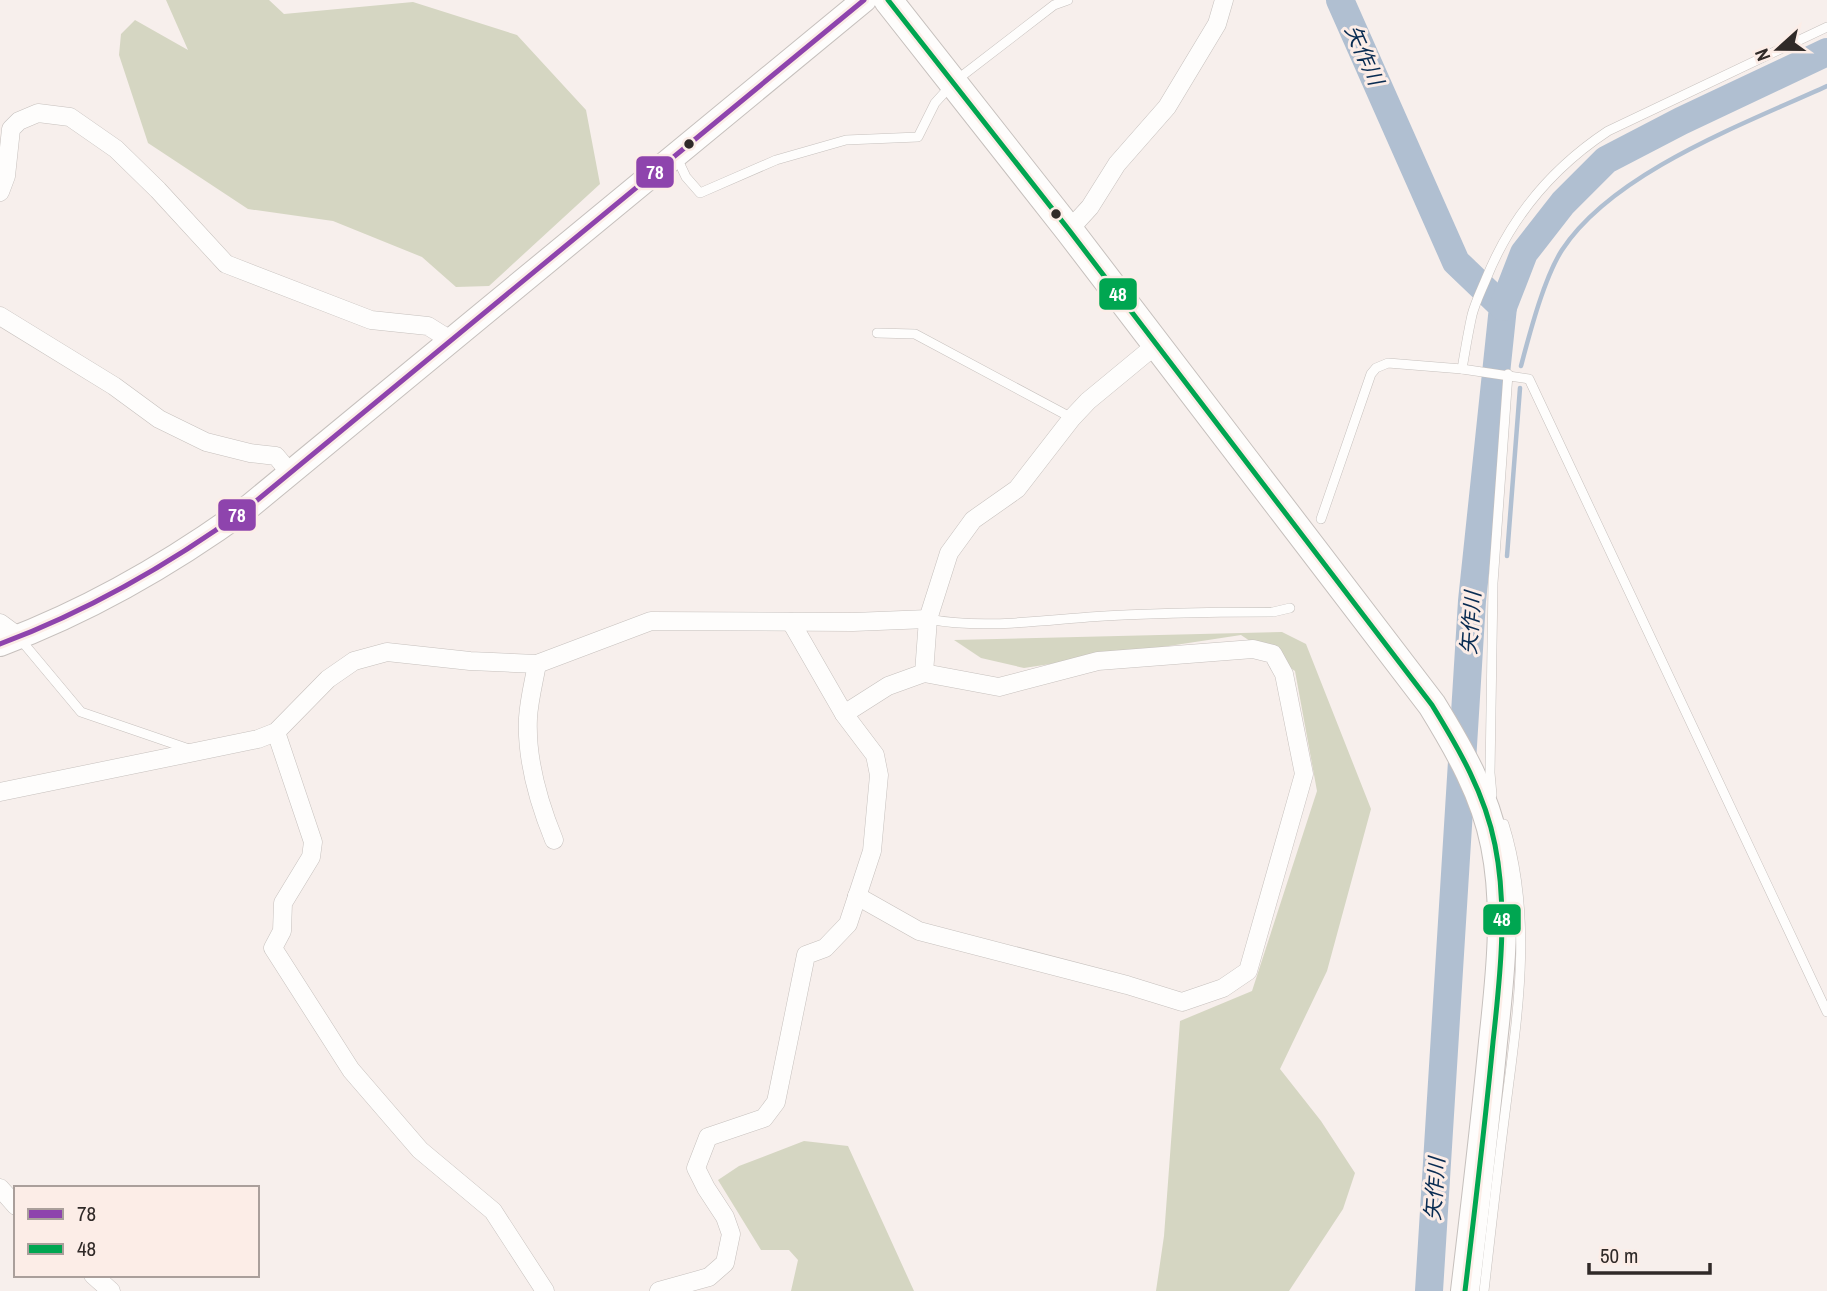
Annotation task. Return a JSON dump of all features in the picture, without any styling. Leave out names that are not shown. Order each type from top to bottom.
[{"type":"main road","points":[[888,0],[1157,344],[1432,705],[1489,803],[1500,881],[1498,993],[1465,1291]]},
{"type":"street","points":[[6,635],[106,599],[180,556],[250,506],[864,0]]},
{"type":"street","points":[[1069,230],[1090,207],[1117,164],[1167,107],[1217,24],[1224,0]]},
{"type":"street","points":[[0,192],[6,176],[11,129],[19,121],[38,113],[70,117],[117,149],[226,264],[371,320],[428,326],[452,341]]},
{"type":"street","points":[[0,316],[114,386],[159,419],[206,442],[250,453],[276,456],[290,474]]},
{"type":"street","points":[[924,673],[928,619],[949,553],[973,520],[1017,489],[1088,401],[1157,344]]},
{"type":"street","points":[[0,792],[258,739],[276,732],[328,679],[354,661],[387,652],[470,662],[537,664],[651,621],[928,619]]},
{"type":"street","points":[[659,1291],[709,1277],[725,1263],[731,1234],[725,1216],[696,1168],[708,1137],[765,1118],[776,1102],[806,955],[825,948],[848,924],[872,851],[879,775],[875,755],[844,714],[791,622]]},
{"type":"street","points":[[844,714],[888,686],[924,673],[999,687],[1098,661],[1254,649],[1273,654],[1284,674],[1304,774],[1248,971],[1223,988],[1182,1002],[919,931],[857,896]]},
{"type":"street","points":[[537,664],[528,716],[529,757],[544,816],[554,840]]},
{"type":"street","points":[[276,732],[313,842],[311,857],[283,903],[282,931],[273,948],[351,1070],[420,1150],[493,1211],[545,1291]]},
{"type":"street","points":[[0,1188],[14,1204]]},
{"type":"street","points":[[95,1277],[111,1291]]},
{"type":"lane","points":[[675,155],[686,177],[700,193],[776,160],[846,140],[918,137],[935,103],[954,82],[1054,5],[1068,0]]},
{"type":"lane","points":[[1467,369],[1475,307],[1503,240],[1530,201],[1558,169],[1582,148],[1608,131],[1827,27]]},
{"type":"lane","points":[[877,333],[915,334],[1072,418]]},
{"type":"lane","points":[[1321,519],[1371,374],[1376,368],[1388,363],[1467,369],[1529,379],[1827,1012]]},
{"type":"lane","points":[[1484,1291],[1522,961],[1520,898],[1512,850],[1489,803],[1493,583],[1506,374]]},
{"type":"lane","points":[[928,619],[947,623],[1020,622],[1153,613],[1273,612],[1290,608]]},
{"type":"lane","points":[[6,635],[81,712],[194,751]]},
{"type":"green space","points":[[166,0],[269,0],[284,14],[413,2],[517,35],[586,110],[600,184],[489,286],[456,287],[422,257],[333,221],[248,209],[148,143],[119,55],[121,34],[135,20],[188,50]]},
{"type":"green space","points":[[1282,632],[1306,644],[1371,809],[1327,971],[1280,1069],[1321,1121],[1355,1173],[1343,1209],[1289,1291],[1156,1291],[1164,1236],[1180,1021],[1252,991],[1317,791],[1295,671],[1241,635],[1024,668],[981,658],[954,640]]},
{"type":"green space","points":[[804,1141],[848,1146],[914,1291],[791,1291],[798,1260],[789,1250],[761,1250],[718,1180],[739,1166]]},
{"type":"waterway","name":"矢作川","points":[[1340,0],[1456,262],[1503,307],[1472,601],[1429,1291]]},
{"type":"waterway","points":[[1503,307],[1524,253],[1563,203],[1606,160],[1681,121],[1827,52]]},
{"type":"waterway","points":[[1521,366],[1549,275],[1562,250],[1585,222],[1613,197],[1682,153],[1827,86]]},
{"type":"waterway","points":[[1507,556],[1520,388]]},
{"type":"transit line","name":"78","points":[[0,644],[34,631],[130,584],[191,547],[250,506],[864,0]]},
{"type":"transit line","name":"48","points":[[888,0],[1069,230],[1432,705],[1478,790],[1491,826],[1499,869],[1502,944],[1465,1291]]}]
